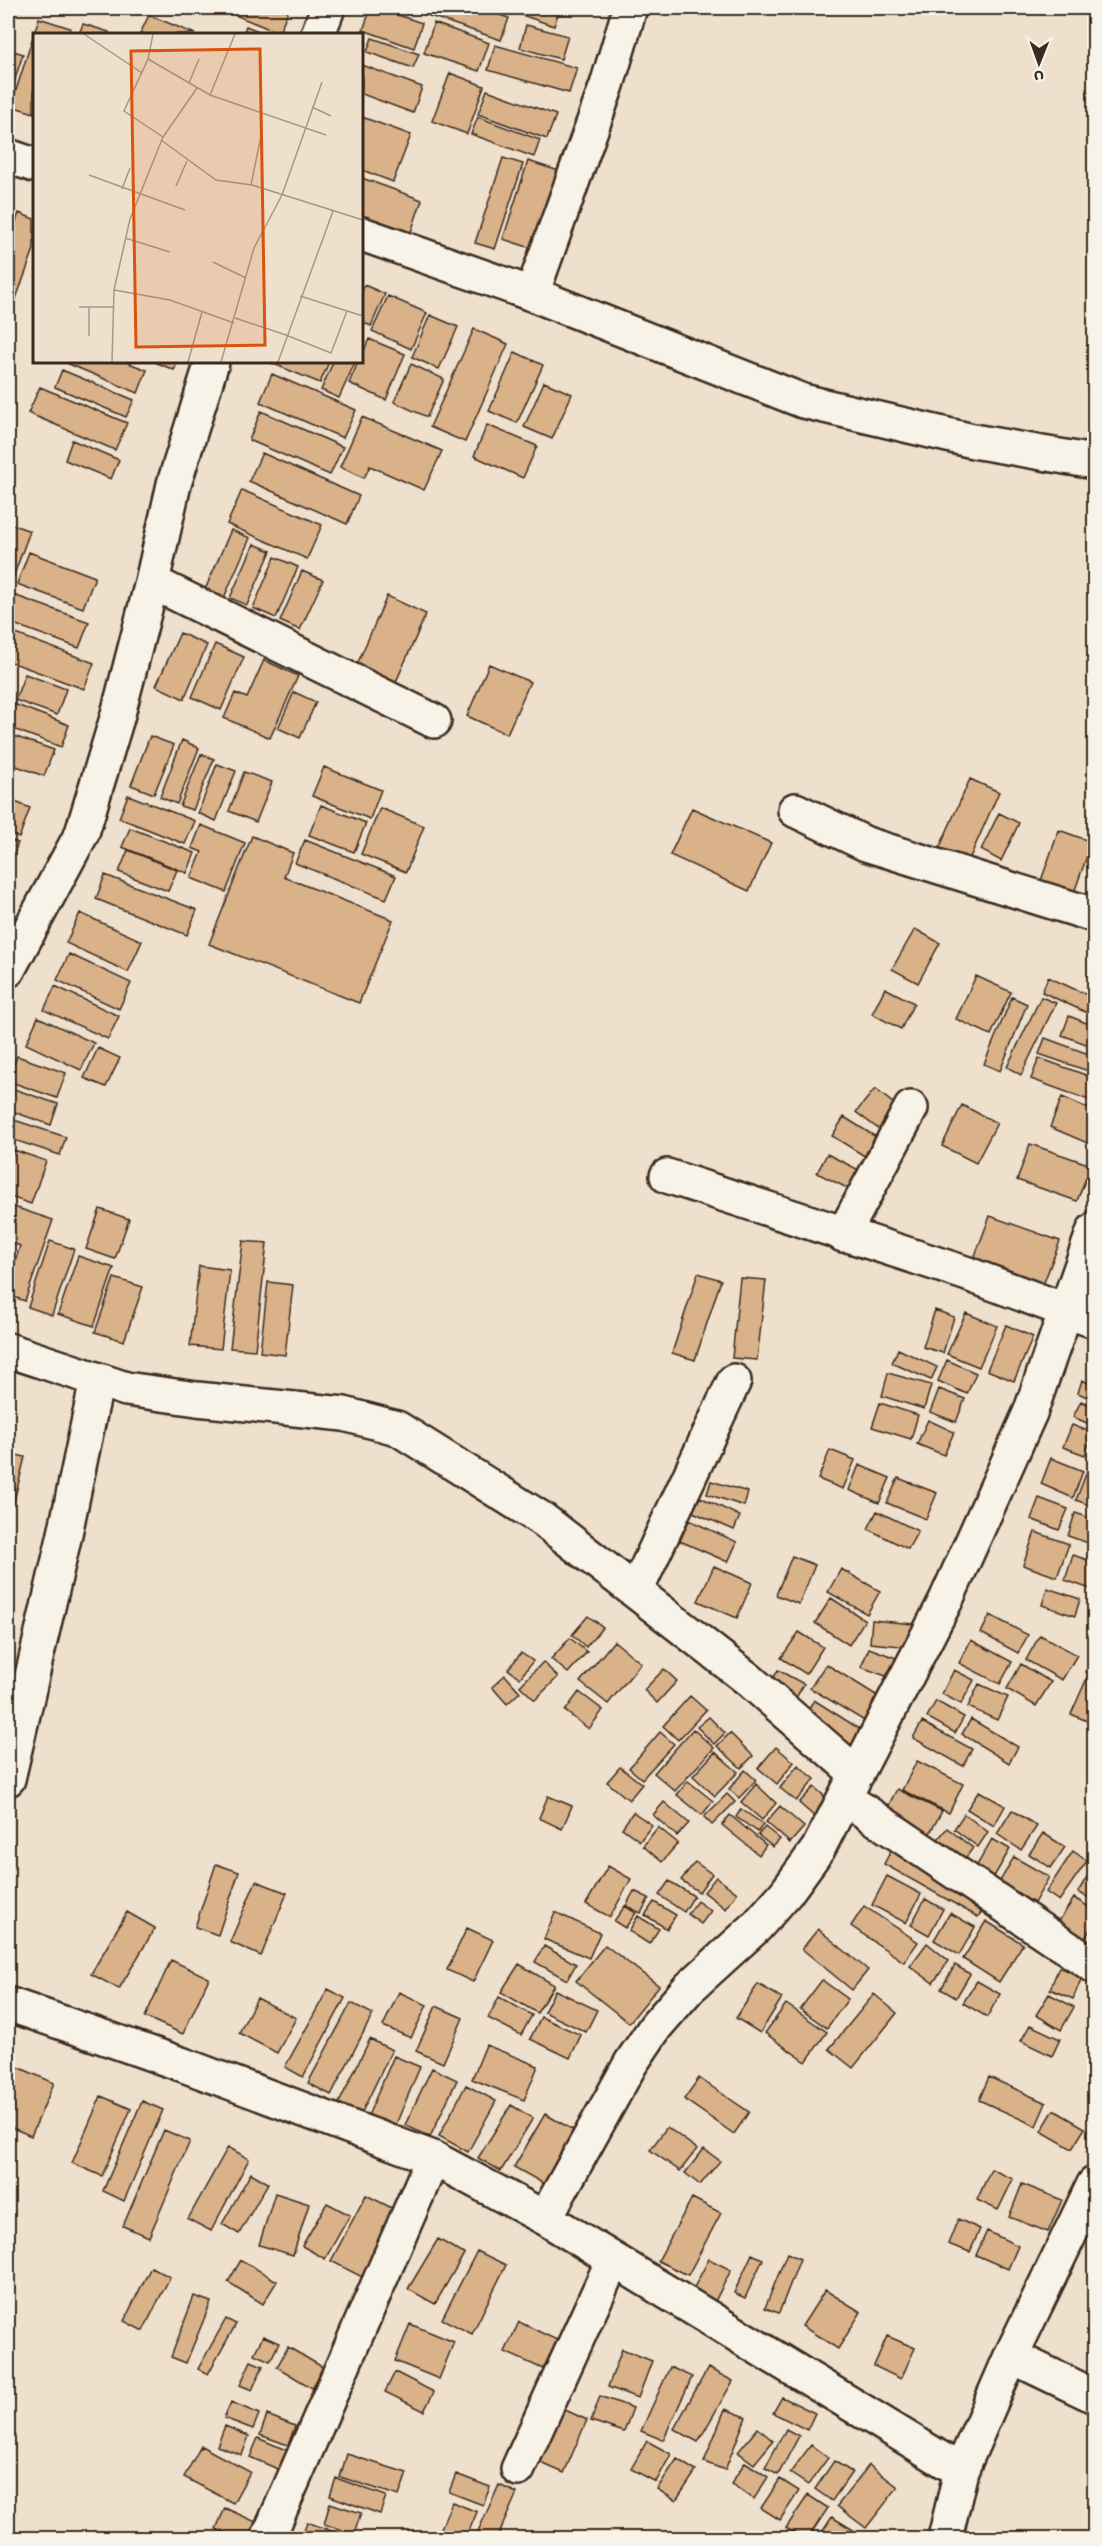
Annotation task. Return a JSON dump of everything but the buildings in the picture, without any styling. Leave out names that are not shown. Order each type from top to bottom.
[{"type":"street","points":[[318,33],[328,8]]},
{"type":"street","points":[[532,294],[607,85],[630,8]]},
{"type":"street","points":[[8,156],[33,165]]},
{"type":"street","points":[[363,234],[532,294],[803,401],[974,441],[1095,462]]},
{"type":"street","points":[[8,970],[82,833],[117,718],[152,582],[174,484],[212,363]]},
{"type":"street","points":[[152,582],[434,721]]},
{"type":"street","points":[[795,810],[866,844],[1095,915]]},
{"type":"street","points":[[843,1235],[910,1108]]},
{"type":"street","points":[[667,1176],[964,1273],[1081,1316]]},
{"type":"street","points":[[545,2218],[631,2063],[656,2026],[689,1988],[756,1927],[786,1893],[818,1849],[946,1600],[1030,1413],[1081,1316],[1095,1230]]},
{"type":"street","points":[[8,1350],[126,1389],[197,1399],[344,1414],[397,1428],[542,1519],[636,1591],[748,1679],[851,1786],[1095,1966]]},
{"type":"street","points":[[8,1779],[62,1546],[97,1380]]},
{"type":"street","points":[[636,1591],[734,1381]]},
{"type":"street","points":[[8,2004],[181,2064],[433,2158],[545,2218],[961,2471]]},
{"type":"street","points":[[268,2538],[433,2158]]},
{"type":"street","points":[[945,2538],[961,2471],[1011,2356],[1095,2184]]},
{"type":"street","points":[[518,2469],[613,2260]]},
{"type":"street","points":[[1011,2356],[1095,2396]]}]
